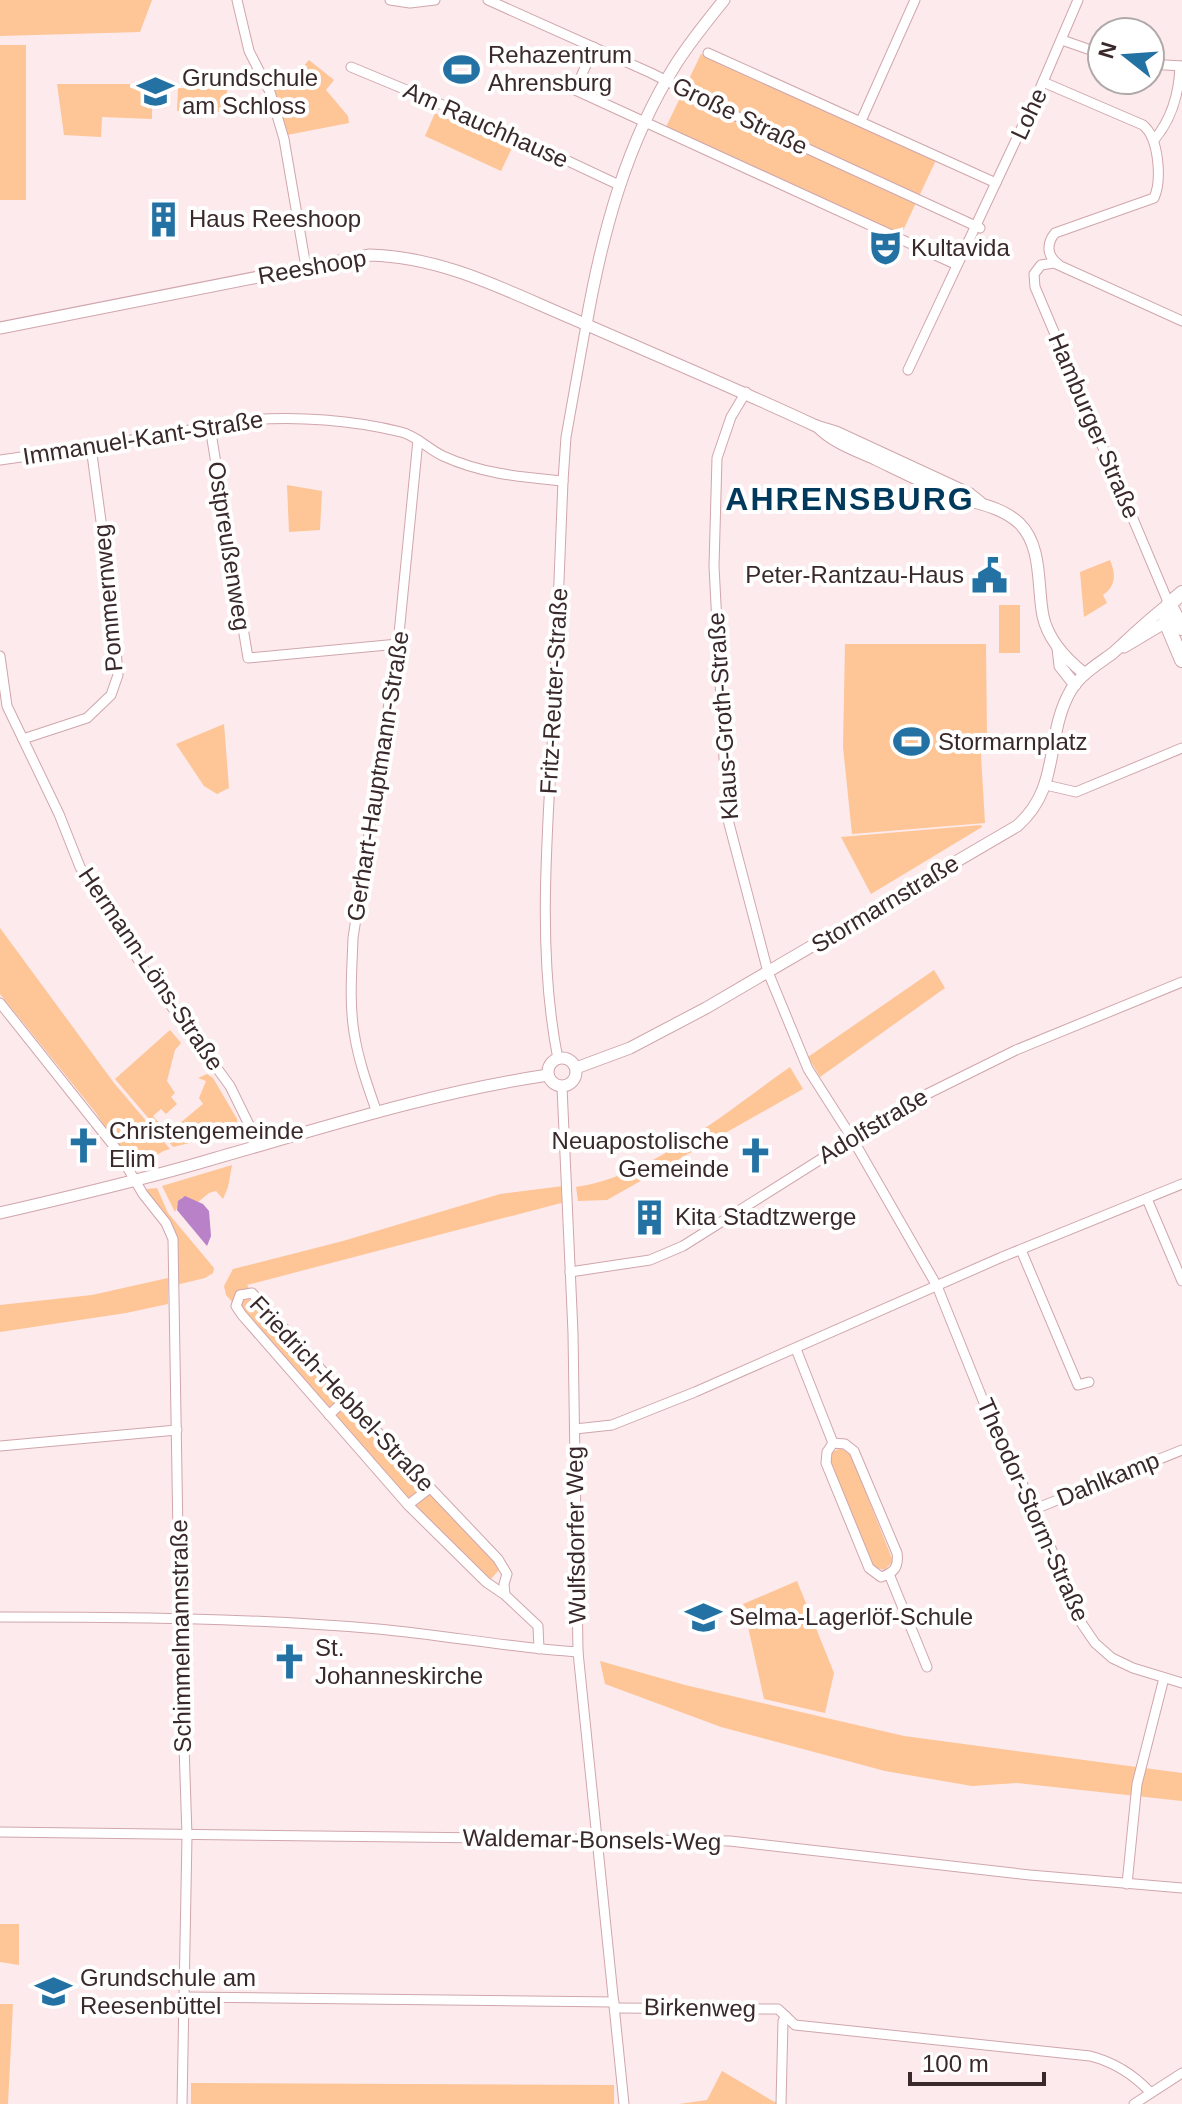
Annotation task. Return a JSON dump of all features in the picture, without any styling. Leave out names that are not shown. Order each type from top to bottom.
[{"type":"main road","points":[[1175,616],[1182,593]]},
{"type":"main road","name":"Hamburger Straße","points":[[1175,616],[1182,660]]},
{"type":"street","points":[[237,0],[249,51],[270,92],[284,139],[306,267]]},
{"type":"street","points":[[390,0],[410,3],[435,0]]},
{"type":"street","name":"Große Straße","points":[[488,0],[978,227]]},
{"type":"street","points":[[586,325],[601,249],[619,185],[666,81],[724,0]]},
{"type":"street","points":[[861,121],[915,0]]},
{"type":"street","name":"Lohe","points":[[908,370],[978,227],[1078,0]]},
{"type":"street","points":[[1062,40],[1086,48]]},
{"type":"street","name":"Große Straße","points":[[594,47],[575,90],[957,265]]},
{"type":"street","name":"Große Straße","points":[[708,53],[996,183]]},
{"type":"street","points":[[1154,140],[1174,117],[1181,66]]},
{"type":"street","name":"Am Rauchhause","points":[[351,67],[479,120],[619,185]]},
{"type":"street","points":[[1043,82],[1139,123],[1149,131],[1154,140],[1157,193],[1148,203],[1055,233],[1049,249],[1051,258],[1182,321]]},
{"type":"street","name":"Reeshoop","points":[[0,328],[370,255],[426,261],[468,273],[892,457],[1016,520],[1027,534],[1037,566],[1043,617],[1058,647],[1060,666],[1075,685]]},
{"type":"street","name":"Hamburger Straße","points":[[1058,264],[1049,262],[1039,267],[1034,277],[1035,287],[1175,616]]},
{"type":"street","name":"Fritz-Reuter-Straße","points":[[558,1059],[552,1027],[547,938],[547,840],[566,437],[586,325]]},
{"type":"street","name":"Klaus-Groth-Straße","points":[[746,392],[726,427],[717,458],[714,566],[727,816],[768,972],[808,1069],[852,1138],[937,1286]]},
{"type":"street","name":"Immanuel-Kant-Straße","points":[[0,460],[248,420],[289,419],[402,432],[443,456],[480,470],[563,481]]},
{"type":"street","name":"Ostpreußenweg","points":[[210,427],[248,658],[398,644]]},
{"type":"street","name":"Gerhart-Hauptmann-Straße","points":[[376,1110],[357,1049],[351,979],[360,884],[398,644],[418,440]]},
{"type":"street","name":"Pommernweg","points":[[23,739],[87,718],[111,695],[118,675],[113,610],[91,447]]},
{"type":"street","points":[[1113,653],[1136,630],[1175,616]]},
{"type":"street","points":[[1175,616],[1113,653],[1075,685],[1059,722],[1046,785],[1076,792],[1182,748]]},
{"type":"street","points":[[1058,647],[1085,674]]},
{"type":"street","name":"Hermann-Löns-Straße","points":[[0,656],[7,706],[59,814],[80,867],[144,969],[230,1086],[259,1145]]},
{"type":"street","name":"Stormarnstraße","points":[[576,1068],[652,1037],[1014,828],[1028,816],[1046,785]]},
{"type":"street","name":"Adolfstraße","points":[[570,1272],[650,1260],[683,1246],[913,1101],[1016,1050],[1182,982]]},
{"type":"street","name":"Schimmelmannstraße","points":[[0,1003],[117,1150],[134,1181],[166,1223],[173,1239],[187,1836],[182,2104]]},
{"type":"street","points":[[558,1059],[568,1059],[576,1068],[574,1080],[562,1087],[554,1084],[548,1075],[550,1065],[558,1059]]},
{"type":"street","points":[[0,1213],[134,1181],[376,1110],[481,1086],[548,1075]]},
{"type":"street","points":[[562,1087],[575,1429]]},
{"type":"street","name":"Wulfsdorfer Weg","points":[[624,2104],[578,1652],[575,1429],[612,1425],[1182,1184]]},
{"type":"street","points":[[1147,1199],[1182,1281]]},
{"type":"street","points":[[1021,1250],[1078,1385],[1089,1382]]},
{"type":"street","name":"Theodor-Storm-Straße","points":[[937,1286],[995,1430],[1035,1509],[1082,1624],[1095,1643],[1112,1658],[1182,1683]]},
{"type":"street","name":"Friedrich-Hebbel-Straße","points":[[505,1595],[505,1568],[252,1293],[240,1295],[236,1306],[242,1315],[408,1505],[486,1582],[538,1626],[539,1649]]},
{"type":"street","points":[[796,1349],[833,1443]]},
{"type":"street","points":[[329,1415],[347,1398]]},
{"type":"street","points":[[0,1446],[177,1430]]},
{"type":"street","points":[[833,1443],[845,1444],[854,1451],[899,1562],[889,1574],[881,1577],[869,1568],[826,1463],[827,1452],[833,1443]]},
{"type":"street","name":"Dahlkamp","points":[[1035,1509],[1182,1450]]},
{"type":"street","points":[[408,1505],[430,1488]]},
{"type":"street","points":[[889,1574],[927,1667]]},
{"type":"street","points":[[0,1617],[180,1617],[378,1629],[578,1652]]},
{"type":"street","points":[[1127,1884],[1137,1784],[1164,1678]]},
{"type":"street","name":"Waldemar-Bonsels-Weg","points":[[0,1832],[730,1841],[1182,1888]]},
{"type":"street","name":"Birkenweg","points":[[183,1997],[778,2009],[795,2025],[1090,2056],[1119,2068],[1150,2092]]},
{"type":"street","points":[[781,2104],[783,2021],[786,2016]]},
{"type":"street","points":[[1134,2104],[1182,2073]]},
{"type":"shaded area","points":[[0,0],[152,0],[140,32],[0,36]]},
{"type":"shaded area","points":[[0,45],[26,45],[26,200],[0,200]]},
{"type":"shaded area","points":[[701,54],[936,160],[900,237],[666,127]]},
{"type":"shaded area","points":[[309,60],[334,80],[326,90],[348,116],[349,123],[287,135],[273,87],[292,79]]},
{"type":"shaded area","points":[[57,84],[143,84],[143,88],[152,89],[152,119],[102,117],[101,137],[64,135]]},
{"type":"shaded area","points":[[178,88],[227,89],[226,112],[177,111]]},
{"type":"shaded area","points":[[435,113],[512,148],[501,171],[425,136]]},
{"type":"shaded area","points":[[287,485],[322,491],[320,530],[289,532]]},
{"type":"shaded area","points":[[1110,560],[1114,579],[1103,595],[1107,603],[1084,617],[1080,572]]},
{"type":"shaded area","points":[[999,605],[1020,605],[1020,653],[999,653]]},
{"type":"shaded area","name":"Stormarnplatz","points":[[845,644],[986,644],[987,738],[980,739],[985,823],[852,834],[843,747]]},
{"type":"shaded area","points":[[224,724],[229,788],[217,794],[204,786],[176,744]]},
{"type":"shaded area","points":[[981,825],[871,894],[841,837]]},
{"type":"shaded area","points":[[0,928],[114,1083],[170,1149],[133,1171],[96,1113],[0,994]]},
{"type":"shaded area","points":[[934,970],[945,988],[820,1077],[808,1057]]},
{"type":"shaded area","points":[[170,1030],[181,1043],[175,1050],[167,1081],[175,1093],[171,1097],[177,1104],[166,1114],[161,1109],[153,1116],[168,1133],[203,1104],[199,1098],[206,1081],[198,1078],[207,1074],[213,1078],[237,1119],[235,1132],[173,1147],[115,1079]]},
{"type":"shaded area","points":[[790,1067],[803,1089],[607,1200],[578,1201],[576,1187],[605,1180],[661,1155],[689,1139]]},
{"type":"shaded area","points":[[232,1165],[223,1199],[216,1191],[198,1202],[182,1197],[175,1212],[162,1186]]},
{"type":"shaded area","points":[[563,1186],[565,1202],[247,1285],[259,1304],[490,1556],[500,1569],[490,1580],[407,1497],[226,1295],[224,1286],[233,1269],[343,1241],[500,1194]]},
{"type":"shaded area","points":[[157,1188],[168,1213],[214,1268],[213,1273],[205,1278],[176,1285],[175,1245],[146,1192],[147,1189]]},
{"type":"shaded area","points":[[185,1196],[203,1204],[209,1211],[211,1236],[207,1246],[177,1210],[178,1201]]},
{"type":"shaded area","points":[[168,1278],[168,1304],[0,1332],[0,1305],[92,1295]]},
{"type":"shaded area","points":[[841,1448],[851,1455],[893,1561],[885,1570],[874,1567],[832,1468],[829,1459],[832,1452]]},
{"type":"shaded area","points":[[797,1581],[834,1673],[825,1713],[764,1699],[743,1604]]},
{"type":"shaded area","points":[[600,1661],[685,1685],[904,1736],[1182,1773],[1182,1801],[1017,1783],[972,1786],[885,1771],[721,1727],[605,1684]]},
{"type":"shaded area","points":[[0,1924],[19,1924],[19,1965],[0,1962]]},
{"type":"shaded area","points":[[0,2004],[13,2004],[8,2104],[0,2104]]},
{"type":"shaded area","points":[[722,2071],[779,2104],[679,2104],[707,2100]]},
{"type":"shaded area","points":[[191,2083],[614,2085],[614,2104],[191,2104]]},
{"type":"place","name":"Rehazentrum Ahrensburg","points":[[462,69]]},
{"type":"place","name":"Grundschule am Schloss","points":[[156,92]]},
{"type":"place","name":"Haus Reeshoop","points":[[163,219]]},
{"type":"place","name":"Kultavida","points":[[885,248]]},
{"type":"place","name":"Peter-Rantzau-Haus","points":[[990,575]]},
{"type":"place","name":"Stormarnplatz","points":[[912,742]]},
{"type":"place","name":"Christengemeinde Elim","points":[[83,1145]]},
{"type":"place","name":"Neuapostolische Gemeinde","points":[[755,1155]]},
{"type":"place","name":"Kita Stadtzwerge","points":[[649,1217]]},
{"type":"place","name":"Selma-Lagerlöf-Schule","points":[[703,1617]]},
{"type":"place","name":"St. Johanneskirche","points":[[289,1662]]},
{"type":"place","name":"Grundschule am Reesenbüttel","points":[[54,1992]]},
{"type":"district","name":"AHRENSBURG","points":[[850,499]]}]
